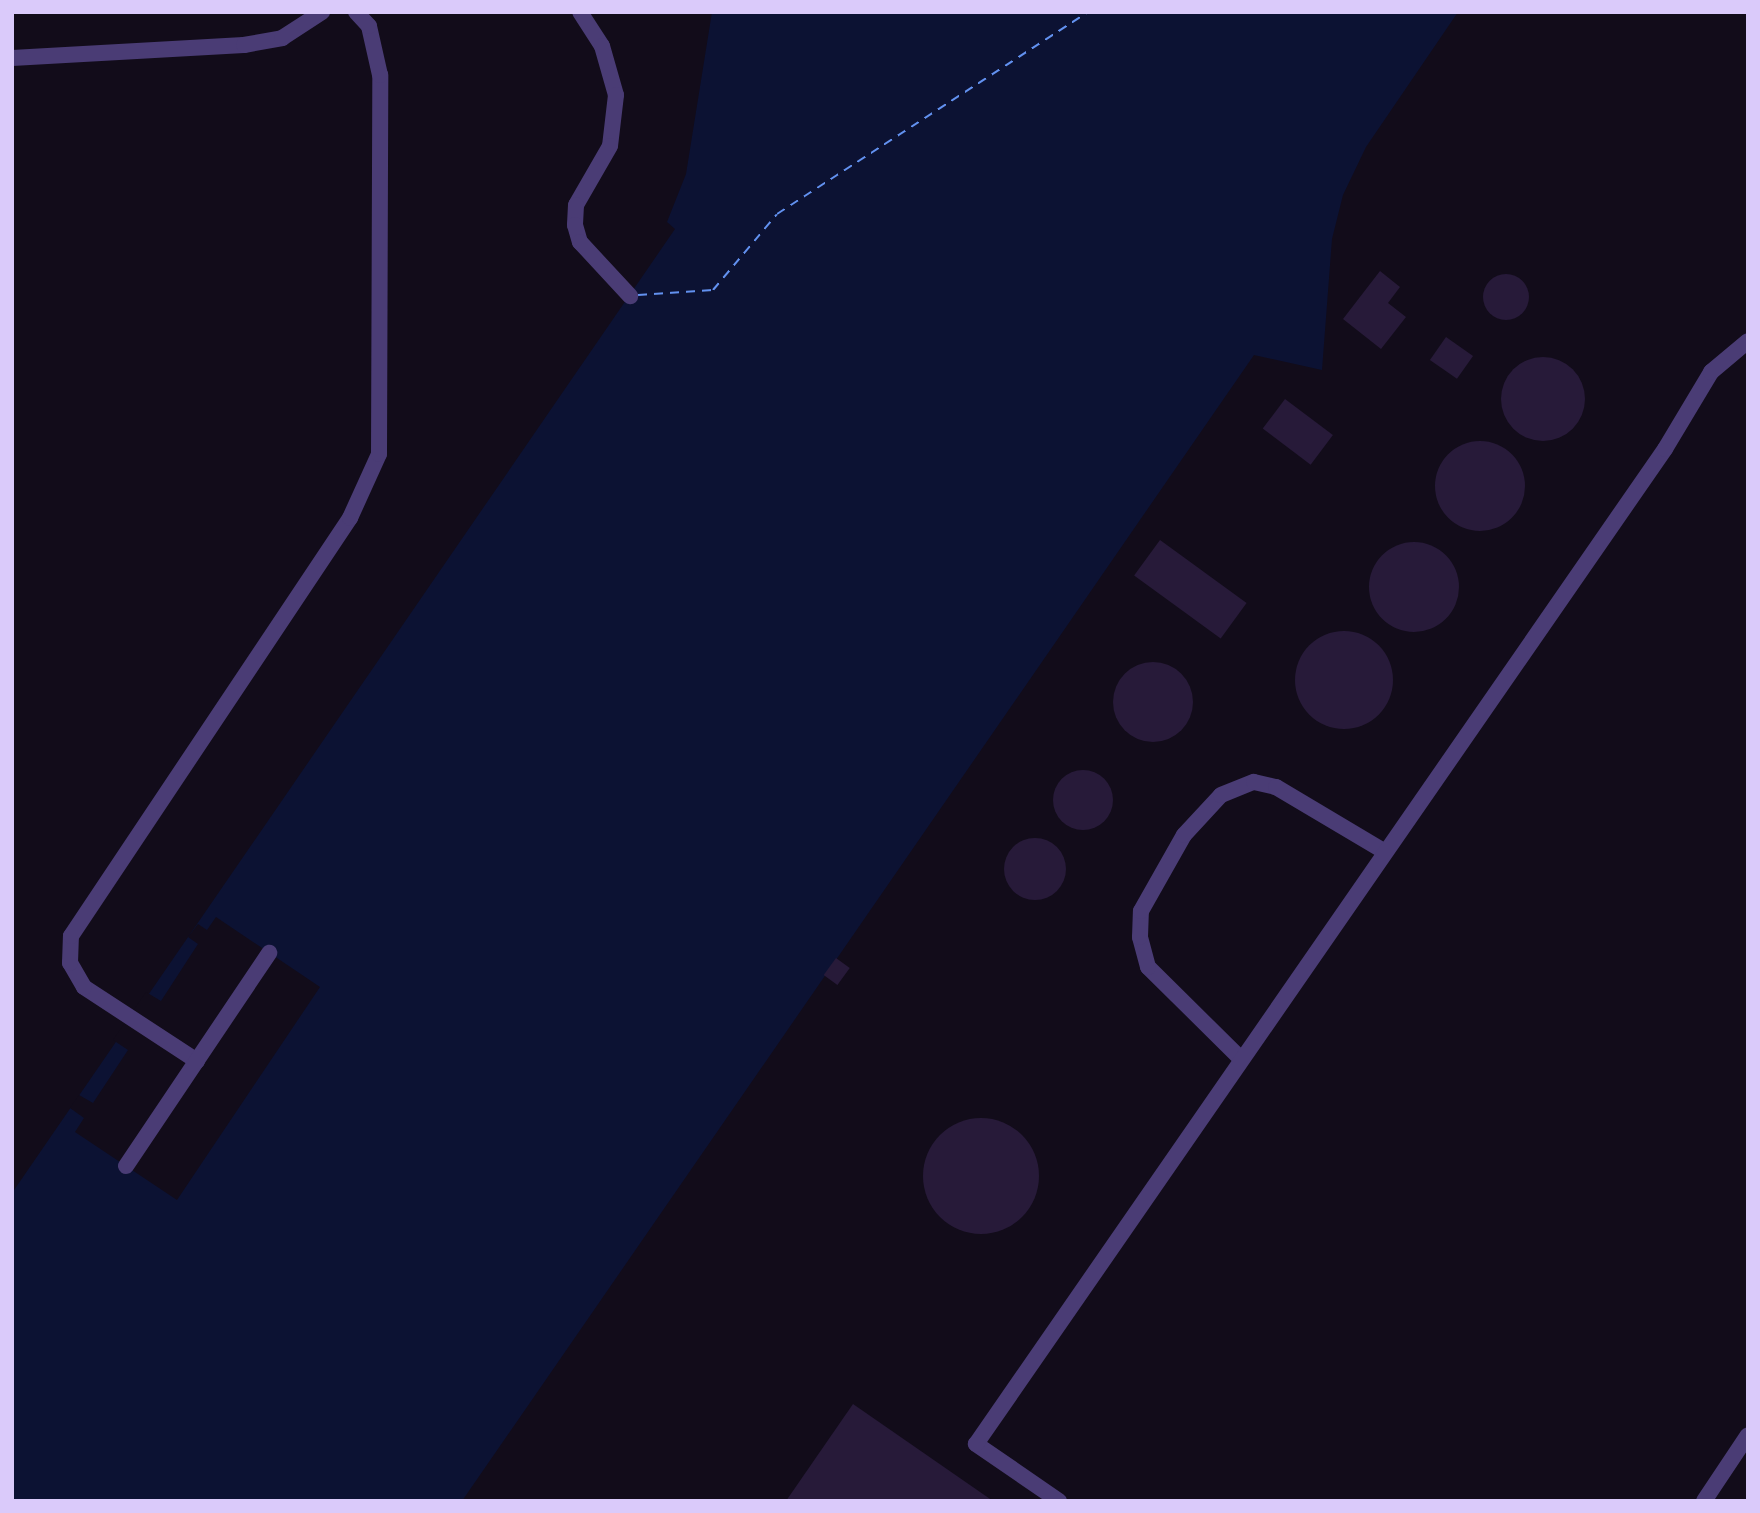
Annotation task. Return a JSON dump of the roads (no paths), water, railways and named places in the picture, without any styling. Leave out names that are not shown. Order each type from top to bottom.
[{"type":"lane","points":[[12,58],[244,45],[282,38],[322,12]]},
{"type":"lane","points":[[197,1061],[84,987],[70,962],[71,936],[350,518],[379,454],[380,75],[369,26],[356,12]]},
{"type":"lane","points":[[580,12],[602,46],[616,95],[610,146],[576,205],[575,225],[580,242],[630,296]]},
{"type":"lane","points":[[1059,1501],[976,1444],[1239,1056],[1612,526],[1711,372],[1748,341]]},
{"type":"lane","points":[[1239,1056],[1148,967],[1140,937],[1141,911],[1184,835],[1222,795],[1254,782],[1276,787],[1382,850]]},
{"type":"lane","points":[[127,1167],[269,953]]},
{"type":"lane","points":[[1703,1501],[1748,1435]]},
{"type":"water","points":[[712,12],[1458,12],[1366,147],[1343,195],[1332,239],[1322,370],[1254,355],[462,1501],[12,1501],[12,1193],[675,229],[667,222],[686,174]]}]
